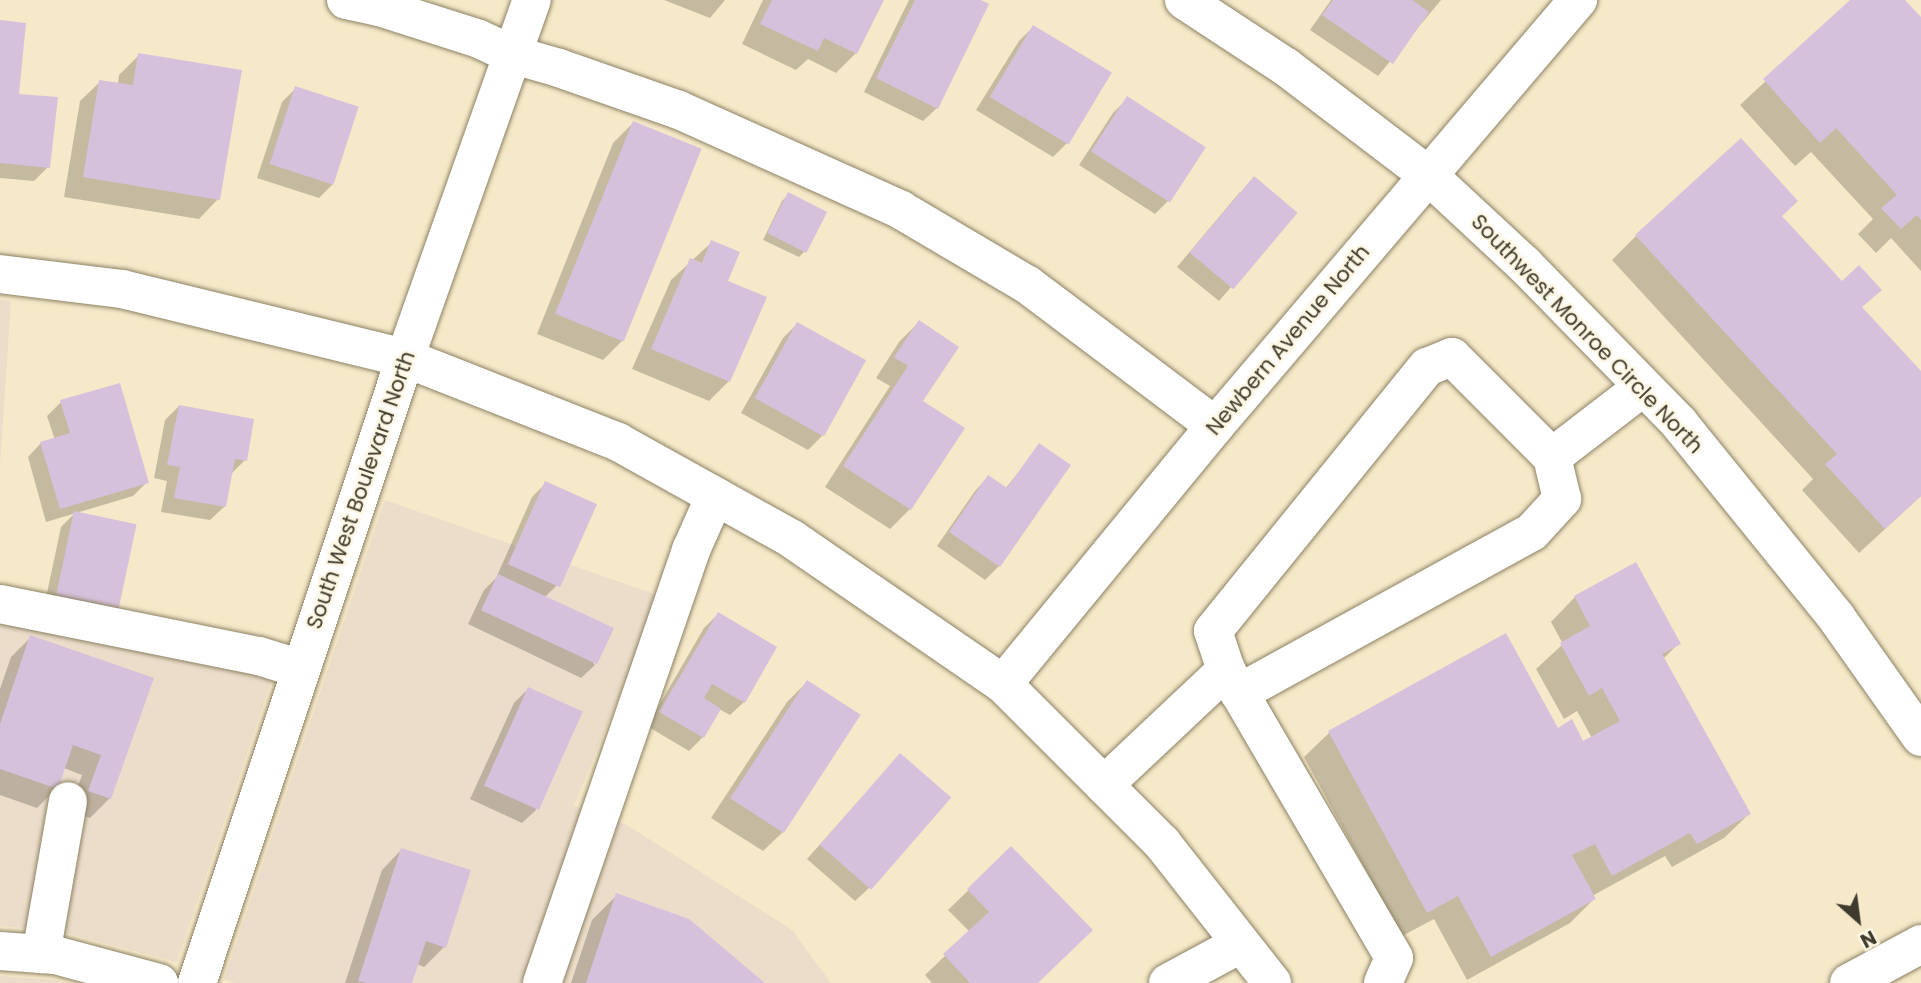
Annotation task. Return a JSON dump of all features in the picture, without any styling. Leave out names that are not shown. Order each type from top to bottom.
[{"type":"street","points":[[346,0],[379,7],[479,39],[514,55],[679,110],[901,210],[1028,285],[1214,426]]},
{"type":"street","name":"South West Boulevard North","points":[[197,983],[405,358],[532,0]]},
{"type":"street","name":"Southwest Monroe Circle North","points":[[1184,0],[1286,66],[1428,175],[1525,265],[1679,423],[1836,617],[1921,737]]},
{"type":"street","name":"Newbern Avenue North","points":[[1003,684],[1214,426],[1578,0]]},
{"type":"street","points":[[0,274],[122,289],[405,358],[618,442],[715,496],[792,539],[1003,684],[1162,843],[1272,983]]},
{"type":"street","points":[[1104,785],[1233,682],[1532,532],[1562,499],[1552,457],[1452,357],[1427,367],[1213,631],[1233,682],[1394,958],[1383,983]]},
{"type":"street","points":[[1552,457],[1643,387]]},
{"type":"street","points":[[542,983],[691,550],[715,496]]},
{"type":"street","points":[[0,604],[259,656],[301,669]]},
{"type":"street","points":[[41,954],[68,801]]},
{"type":"street","points":[[1168,983],[1240,944]]},
{"type":"street","points":[[1862,980],[1921,944]]},
{"type":"street","points":[[0,951],[55,955],[159,983]]},
{"type":"shaded area","points":[[0,300],[11,301],[0,466]]},
{"type":"shaded area","points":[[385,500],[660,596],[574,806],[627,825],[792,930],[831,983],[234,983],[224,979]]},
{"type":"shaded area","points":[[0,590],[282,649],[177,962],[55,930],[0,926]]},
{"type":"shaded area","points":[[0,976],[54,980],[64,983],[0,983]]},
{"type":"building","points":[[772,0],[884,0],[857,54],[824,38],[818,51],[760,24]]},
{"type":"building","points":[[915,0],[981,0],[989,4],[938,109],[876,78]]},
{"type":"building","points":[[1333,0],[1412,0],[1429,12],[1393,64],[1322,15]]},
{"type":"building","points":[[1850,0],[1905,0],[1921,17],[1921,220],[1917,215],[1901,229],[1881,208],[1897,195],[1836,128],[1820,143],[1763,79]]},
{"type":"building","points":[[0,20],[26,23],[19,94],[58,97],[50,168],[0,163]]},
{"type":"building","points":[[1033,25],[1112,72],[1069,144],[990,97]]},
{"type":"building","points":[[138,53],[242,70],[220,200],[83,177],[99,80],[133,85]]},
{"type":"building","points":[[295,86],[359,107],[333,185],[270,164]]},
{"type":"building","points":[[1127,96],[1206,147],[1170,203],[1091,151]]},
{"type":"building","points":[[633,121],[702,149],[624,342],[555,314]]},
{"type":"building","points":[[1741,138],[1798,201],[1782,216],[1842,281],[1859,265],[1882,290],[1862,307],[1921,371],[1921,496],[1885,529],[1825,464],[1837,454],[1635,235]]},
{"type":"building","points":[[1254,176],[1298,213],[1233,289],[1190,253]]},
{"type":"building","points":[[788,192],[827,212],[806,253],[767,233]]},
{"type":"building","points":[[711,240],[740,252],[728,281],[767,297],[730,382],[651,349],[690,258],[702,263]]},
{"type":"building","points":[[919,320],[959,347],[923,401],[965,428],[911,510],[843,466],[908,366],[894,357]]},
{"type":"building","points":[[797,322],[866,360],[824,436],[755,398]]},
{"type":"building","points":[[120,383],[149,483],[60,509],[40,442],[70,433],[60,400]]},
{"type":"building","points":[[179,405],[254,419],[247,461],[235,459],[226,507],[174,498],[180,467],[167,465]]},
{"type":"building","points":[[1039,443],[1071,465],[1000,567],[949,532],[988,475],[1007,488]]},
{"type":"building","points":[[545,481],[597,504],[560,587],[508,564]]},
{"type":"building","points":[[74,511],[137,524],[118,611],[55,598]]},
{"type":"building","points":[[1636,562],[1681,644],[1662,654],[1751,814],[1697,844],[1690,833],[1612,876],[1595,844],[1572,855],[1596,899],[1491,957],[1458,896],[1427,913],[1328,731],[1506,633],[1558,728],[1572,719],[1583,741],[1620,721],[1602,688],[1589,696],[1560,643],[1590,626],[1574,596]]},
{"type":"building","points":[[498,574],[614,628],[597,664],[481,610]]},
{"type":"building","points":[[718,612],[777,647],[745,703],[712,684],[704,698],[721,709],[704,738],[659,712]]},
{"type":"building","points":[[30,635],[154,678],[111,799],[88,791],[101,755],[73,745],[58,789],[0,769],[0,724]]},
{"type":"building","points":[[807,680],[861,715],[784,833],[730,798]]},
{"type":"building","points":[[528,687],[583,711],[539,810],[484,786]]},
{"type":"building","points":[[900,753],[951,798],[871,890],[820,845]]},
{"type":"building","points":[[1011,846],[1093,930],[1038,983],[970,983],[943,954],[989,912],[967,889]]},
{"type":"building","points":[[401,848],[471,870],[446,948],[426,941],[412,983],[358,981]]},
{"type":"building","points":[[616,893],[689,919],[765,983],[586,983]]}]
